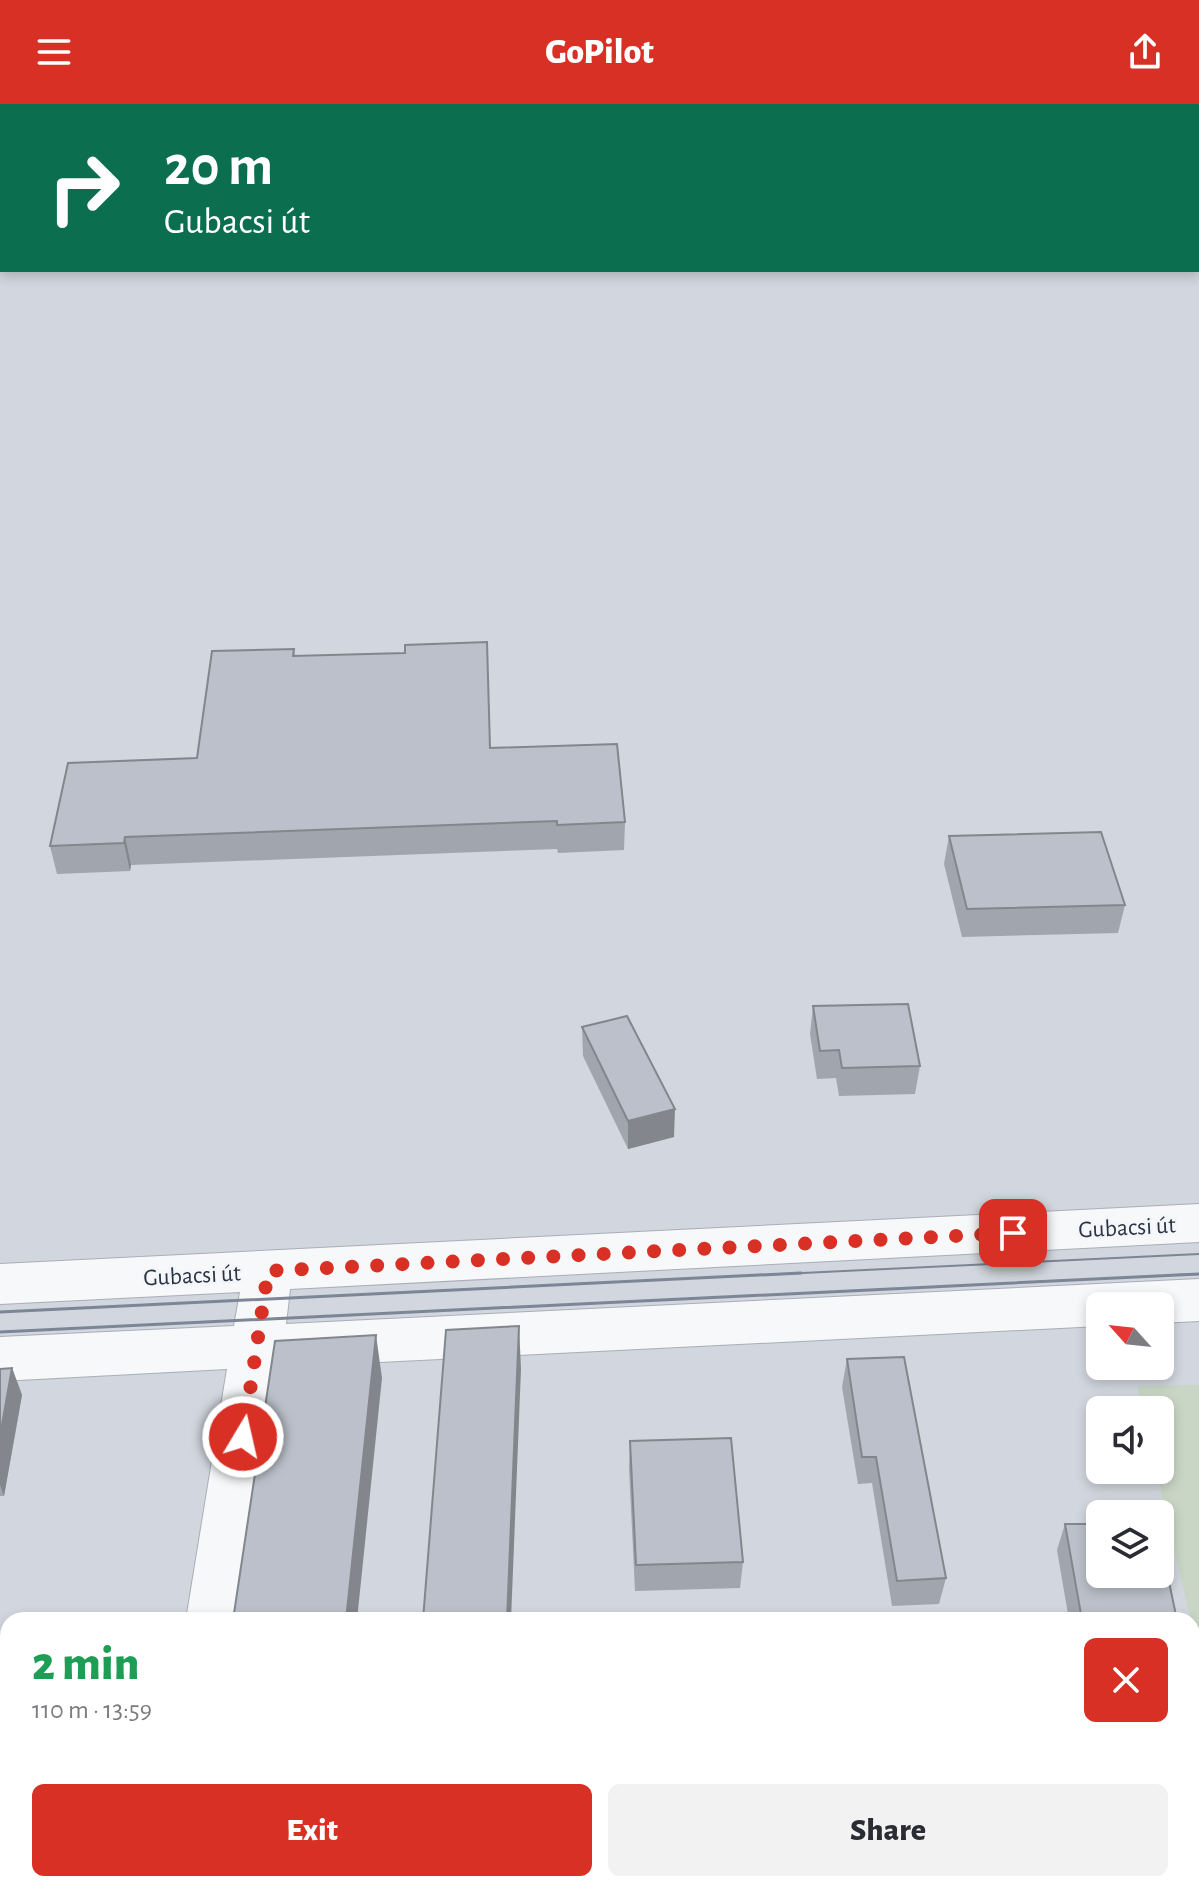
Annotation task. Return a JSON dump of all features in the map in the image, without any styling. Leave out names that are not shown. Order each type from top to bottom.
[{"type":"street","name":"Gubacsi út","points":[[0,1284],[1199,1223]]},
{"type":"street","points":[[216,1612],[268,1271]]},
{"type":"street","points":[[0,1359],[1199,1300]]},
{"type":"shaded area","points":[[0,272],[1199,272],[1199,1612],[0,1612]]},
{"type":"green space","points":[[1199,1385],[1199,1612],[1189,1612],[1174,1548],[1174,1500],[1163,1500],[1159,1484],[1174,1484],[1174,1396],[1139,1396],[1137,1386]]},
{"type":"building","points":[[487,642],[490,748],[617,744],[625,822],[557,825],[557,821],[125,837],[124,843],[50,846],[68,763],[197,758],[212,651],[294,649],[293,656],[405,653],[405,645]]},
{"type":"building","points":[[1101,832],[1125,905],[967,909],[949,836]]},
{"type":"building","points":[[908,1004],[920,1066],[842,1068],[839,1050],[820,1051],[813,1006]]},
{"type":"building","points":[[627,1016],[675,1109],[628,1121],[582,1027]]},
{"type":"building","points":[[519,1326],[507,1612],[424,1612],[446,1330]]},
{"type":"building","points":[[376,1335],[347,1612],[234,1612],[275,1341]]},
{"type":"building","points":[[904,1357],[946,1578],[897,1581],[876,1457],[862,1457],[847,1359]]},
{"type":"building","points":[[12,1368],[0,1436],[0,1369]]},
{"type":"building","points":[[731,1438],[743,1562],[636,1565],[630,1441]]},
{"type":"building","points":[[1065,1524],[1086,1524],[1086,1588],[1170,1588],[1175,1612],[1081,1612]]},
{"type":"tram line","points":[[760,1275],[1199,1254]]},
{"type":"tram line","points":[[0,1312],[801,1273]]},
{"type":"tram line","points":[[0,1332],[1199,1274],[1173,1275]]},
{"type":"route","points":[[243,1437],[268,1271],[1013,1233]]}]
